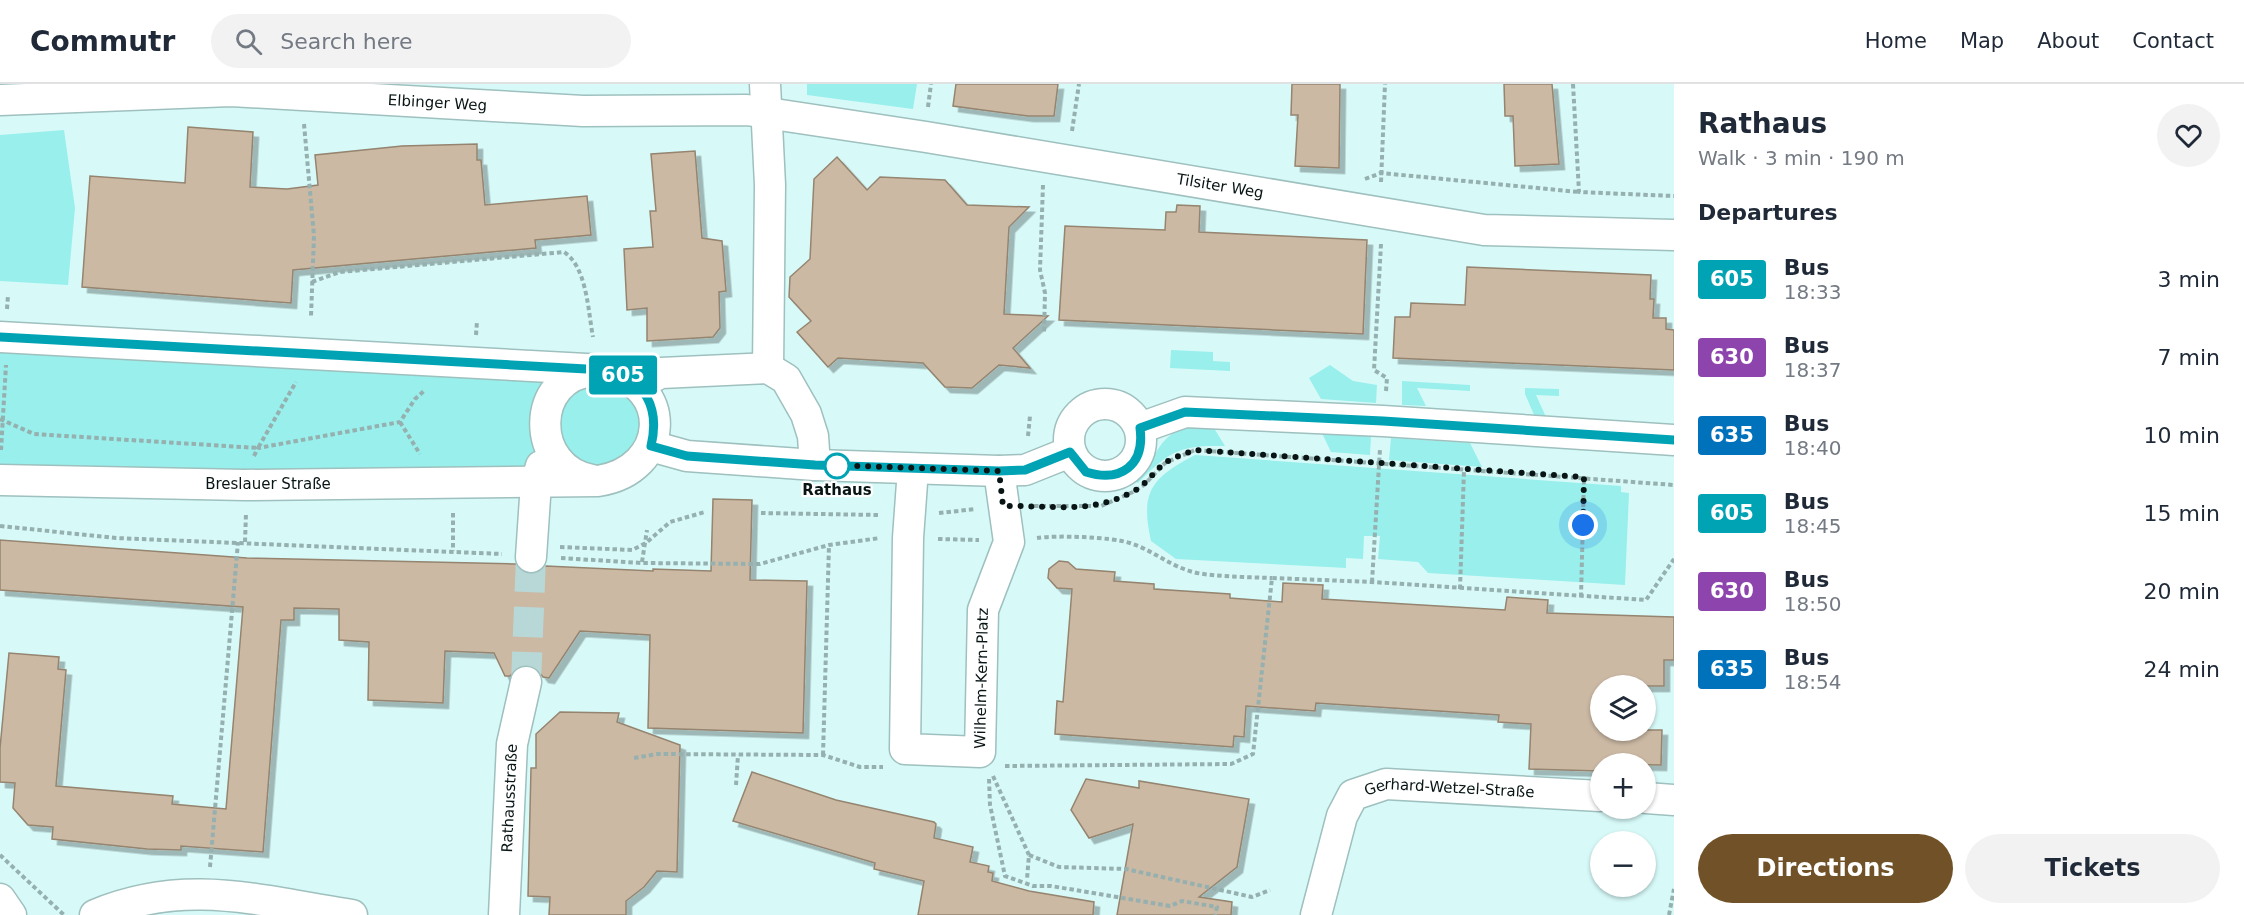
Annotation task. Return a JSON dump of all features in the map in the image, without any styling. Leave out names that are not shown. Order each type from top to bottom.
[{"type":"street","name":"Elbinger Weg","points":[[0,100],[231,91],[583,111],[766,98]]},
{"type":"street","name":"Tilsiter Weg","points":[[766,98],[1056,159],[1484,230],[1674,235]]},
{"type":"street","points":[[766,98],[770,185],[768,368]]},
{"type":"street","points":[[3,337],[605,370],[627,377],[647,398],[654,413],[655,430],[651,446],[687,456],[815,465],[999,471],[1025,470],[1070,452]]},
{"type":"street","points":[[636,384],[661,373],[768,368],[786,379],[806,414],[813,436],[815,465]]},
{"type":"street","points":[[598,481],[582,478],[566,470],[555,458],[547,442],[544,425],[548,407],[556,391],[570,379],[587,372],[605,370]]},
{"type":"street","points":[[1116,404],[1134,418],[1140,428],[1139,453],[1133,464],[1123,472],[1099,476],[1086,472],[1070,452],[1070,430],[1082,411],[1093,405],[1116,404]]},
{"type":"street","points":[[1140,428],[1185,412],[1383,421],[1674,441]]},
{"type":"street","points":[[532,551],[536,483],[547,442]]},
{"type":"street","name":"Breslauer Straße","points":[[0,480],[245,485],[598,481],[630,472],[643,461],[651,446]]},
{"type":"street","name":"Wilhelm-Kern-Platz","points":[[913,469],[909,527],[905,749],[984,759],[983,610],[1009,542]]},
{"type":"street","points":[[999,471],[1009,542]]},
{"type":"street","name":"Rathausstraße","points":[[504,915],[512,744],[526,682]]},
{"type":"street","name":"Gerhard-Wetzel-Straße","points":[[1316,915],[1342,816],[1353,795],[1386,784],[1590,795]]},
{"type":"street","points":[[1656,799],[1674,800]]},
{"type":"street","points":[[95,915],[125,902],[171,894],[208,893],[352,915]]},
{"type":"street","points":[[0,899],[11,915]]},
{"type":"path","points":[[1044,334],[1045,293],[1040,270],[1056,159],[1079,84]]},
{"type":"path","points":[[1574,84],[1579,192]]},
{"type":"path","points":[[306,149],[314,236],[311,316]]},
{"type":"path","points":[[1360,181],[1381,173],[1579,192],[1674,196]]},
{"type":"path","points":[[312,282],[340,272],[564,252],[574,259],[584,290],[593,337]]},
{"type":"path","points":[[0,480],[3,337],[8,295]]},
{"type":"path","points":[[258,448],[302,372],[303,355]]},
{"type":"path","points":[[1372,582],[1387,378],[1374,370]]},
{"type":"path","points":[[1,419],[34,434],[258,448],[400,422],[415,399],[424,391],[433,392]]},
{"type":"path","points":[[532,551],[642,562],[760,564],[829,545],[878,538],[909,527],[1003,506],[1101,506],[1144,485],[1164,463],[1195,450],[1674,485]]},
{"type":"path","points":[[1460,589],[1464,470]]},
{"type":"path","points":[[1581,597],[1584,477]]},
{"type":"path","points":[[245,542],[246,509]]},
{"type":"path","points":[[0,526],[116,538],[532,551],[632,550],[646,543],[670,522],[705,512]]},
{"type":"path","points":[[761,513],[909,527],[1009,542],[1051,536],[1128,542],[1155,554],[1167,564],[1198,573],[1372,582],[1581,597],[1646,600],[1674,559]]},
{"type":"path","points":[[642,562],[647,530]]},
{"type":"path","points":[[208,893],[238,542]]},
{"type":"path","points":[[823,755],[829,545]]},
{"type":"path","points":[[984,759],[1047,764],[1231,764],[1253,754],[1272,578]]},
{"type":"path","points":[[633,758],[658,754],[823,755],[860,767],[895,767]]},
{"type":"path","points":[[736,785],[738,755]]},
{"type":"path","points":[[984,759],[1029,855],[1027,879]]},
{"type":"path","points":[[984,759],[990,805],[1005,876],[1033,886],[1051,886],[1170,906],[1182,902],[1217,907],[1215,915]]},
{"type":"path","points":[[0,855],[64,915]]},
{"type":"path","points":[[1029,855],[1059,867],[1126,869],[1252,897],[1270,890]]},
{"type":"path","points":[[1669,915],[1674,889]]},
{"type":"shaded area","points":[[807,84],[917,84],[913,109],[807,95]]},
{"type":"shaded area","points":[[64,130],[75,208],[68,285],[0,281],[0,135]]},
{"type":"shaded area","points":[[0,346],[617,385],[643,414],[635,450],[603,467],[238,470],[0,465]]},
{"type":"shaded area","points":[[1171,350],[1213,352],[1213,361],[1230,362],[1230,371],[1170,368]]},
{"type":"shaded area","points":[[1330,365],[1353,381],[1377,385],[1376,403],[1321,399],[1309,378]]},
{"type":"shaded area","points":[[1402,381],[1470,385],[1470,391],[1417,388],[1426,406],[1402,405]]},
{"type":"shaded area","points":[[1525,388],[1559,389],[1559,396],[1536,395],[1546,417],[1535,417],[1525,394]]},
{"type":"shaded area","points":[[1212,425],[1225,446],[1197,447],[1176,452],[1158,464],[1138,483],[1134,481],[1171,435],[1180,430]]},
{"type":"shaded area","points":[[1321,431],[1371,436],[1370,455],[1331,452]]},
{"type":"shaded area","points":[[1391,438],[1470,443],[1482,467],[1389,460]]},
{"type":"shaded area","points":[[1195,455],[1621,486],[1621,492],[1629,493],[1625,585],[1428,573],[1418,562],[1378,559],[1380,536],[1364,536],[1363,559],[1346,558],[1346,568],[1176,559],[1151,541],[1147,510],[1148,498],[1159,479]]},
{"type":"building","points":[[956,84],[1058,84],[1054,116],[1028,116],[953,106]]},
{"type":"building","points":[[1292,84],[1340,84],[1339,168],[1295,166],[1298,115],[1291,115]]},
{"type":"building","points":[[1504,84],[1552,84],[1559,164],[1515,166],[1513,116],[1505,116]]},
{"type":"building","points":[[188,127],[253,132],[250,187],[287,189],[318,185],[315,155],[402,146],[477,144],[477,160],[481,160],[485,205],[587,196],[591,235],[535,240],[536,248],[293,270],[291,303],[82,287],[90,176],[185,183]]},
{"type":"building","points":[[695,151],[702,238],[722,241],[726,291],[719,292],[720,328],[713,337],[647,341],[647,308],[627,310],[624,249],[653,247],[650,211],[656,211],[651,154]]},
{"type":"building","points":[[837,157],[867,190],[880,177],[945,180],[967,205],[1029,207],[1009,227],[1004,314],[1048,316],[1013,348],[1030,368],[999,365],[972,388],[945,387],[923,363],[838,358],[828,367],[797,332],[811,321],[789,297],[790,277],[810,259],[814,179]]},
{"type":"building","points":[[1177,205],[1200,206],[1199,232],[1367,240],[1363,334],[1059,320],[1065,226],[1165,230],[1166,212],[1176,212]]},
{"type":"building","points":[[1467,267],[1651,275],[1650,299],[1654,299],[1653,318],[1666,318],[1666,329],[1674,330],[1674,370],[1393,358],[1395,317],[1410,317],[1411,303],[1465,305]]},
{"type":"building","points":[[713,499],[752,500],[750,580],[807,581],[803,733],[648,728],[650,635],[580,631],[549,678],[543,677],[537,669],[529,665],[520,666],[510,676],[505,676],[494,653],[445,651],[443,703],[368,700],[369,642],[339,640],[339,609],[294,608],[294,620],[281,620],[263,852],[181,846],[181,850],[147,849],[52,839],[53,827],[28,825],[13,808],[15,783],[0,782],[0,748],[9,653],[59,657],[58,669],[66,670],[56,786],[173,796],[172,804],[226,809],[243,607],[0,590],[0,540],[247,558],[516,564],[522,572],[530,574],[539,572],[546,566],[711,571]]},
{"type":"building","points":[[1059,561],[1068,562],[1076,569],[1115,572],[1114,581],[1154,584],[1154,589],[1230,594],[1230,598],[1282,602],[1283,583],[1323,585],[1322,599],[1505,610],[1507,597],[1548,600],[1547,613],[1674,617],[1674,660],[1664,660],[1664,686],[1656,686],[1656,675],[1590,675],[1590,741],[1656,741],[1656,730],[1662,730],[1661,765],[1656,765],[1656,753],[1590,753],[1590,771],[1529,769],[1531,724],[1498,722],[1499,715],[1316,703],[1315,711],[1246,706],[1244,737],[1234,736],[1233,747],[1055,734],[1057,701],[1063,702],[1072,589],[1057,588],[1048,578],[1049,569]]},
{"type":"building","points":[[560,712],[619,713],[617,722],[680,745],[677,872],[657,871],[644,887],[626,901],[626,915],[549,915],[550,897],[528,896],[531,768],[536,768],[536,734]]},
{"type":"building","points":[[752,772],[836,800],[934,822],[936,824],[934,838],[973,847],[970,862],[989,866],[988,872],[993,873],[992,881],[1029,891],[1094,902],[1093,915],[918,915],[924,881],[874,869],[875,863],[733,821]]},
{"type":"building","points":[[1086,779],[1139,788],[1139,781],[1249,799],[1237,867],[1199,897],[1232,902],[1231,915],[1117,915],[1133,824],[1089,838],[1071,810]]},
{"type":"tunnel","points":[[526,682],[531,557]]},
{"type":"bus line","name":"605","points":[[0,337],[605,370],[627,377],[647,398],[654,413],[655,430],[651,446],[687,456],[815,465],[1025,470],[1070,452],[1086,472],[1099,476],[1111,476],[1123,472],[1133,464],[1142,440],[1140,428],[1185,412],[1383,421],[1472,429],[1674,440]]},
{"type":"place","name":"Rathaus","points":[[837,466]]},
{"type":"route","points":[[837,466],[831,465],[999,471],[1003,506],[1042,507],[1101,506],[1144,485],[1164,463],[1195,450],[1584,477],[1583,525]]}]
